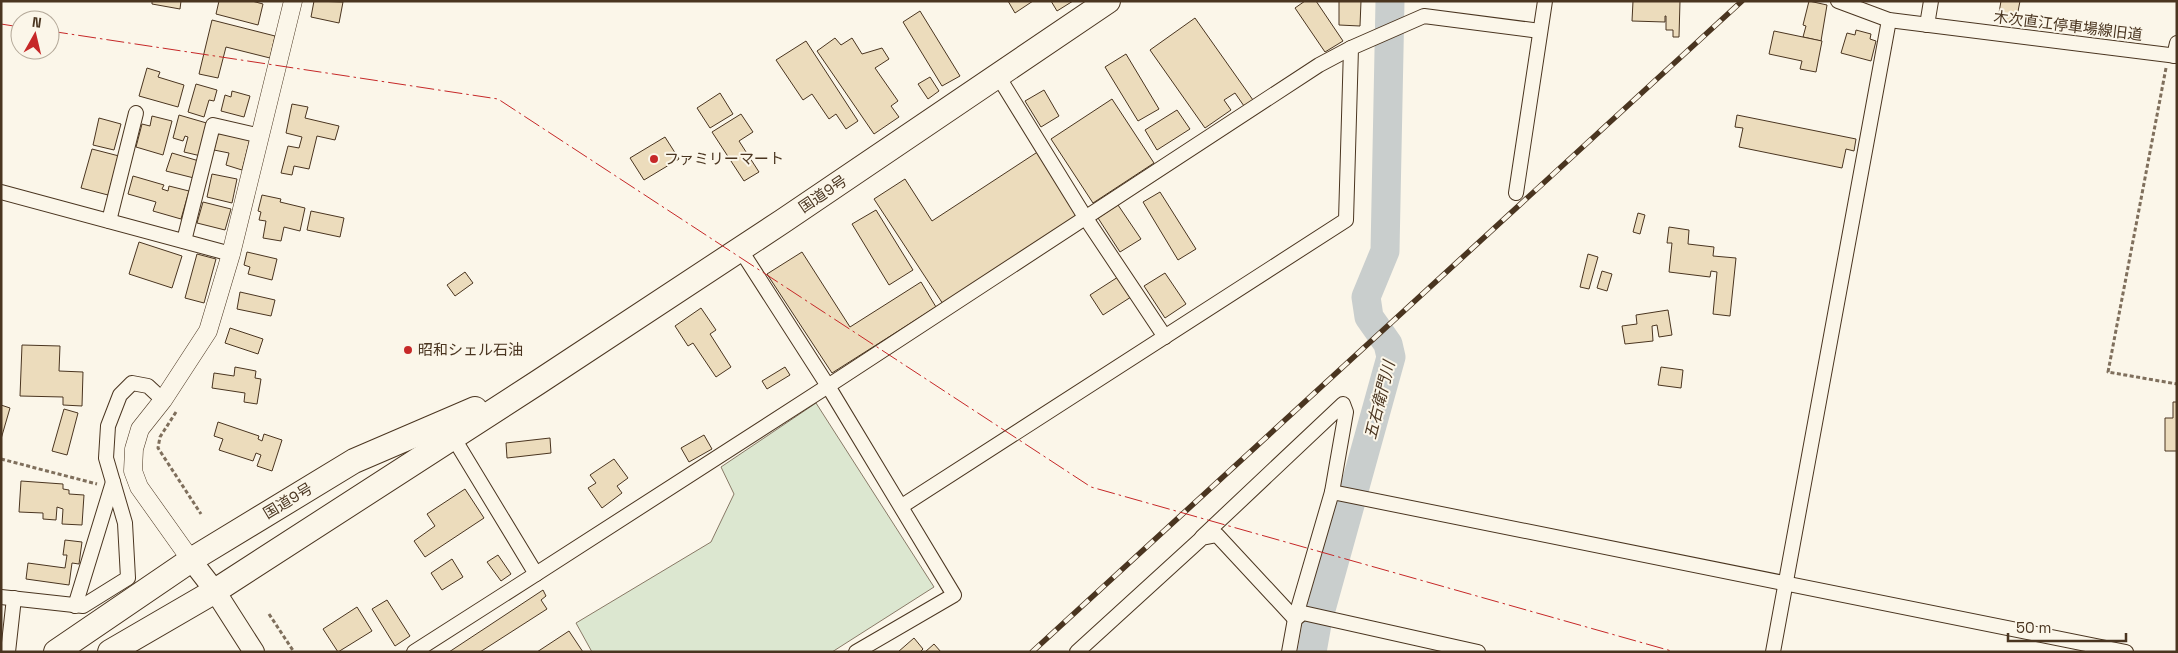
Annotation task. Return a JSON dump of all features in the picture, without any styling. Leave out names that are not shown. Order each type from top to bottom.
[{"type":"highway","name":"国道9号","points":[[115,650],[215,591],[537,383],[740,249],[1108,1]]},
{"type":"highway","name":"国道9号","points":[[56,652],[192,560],[354,461],[537,383]]},
{"type":"main road","points":[[192,560],[215,591],[254,652]]},
{"type":"street","points":[[192,560],[139,487],[134,471],[134,449],[140,429],[166,395],[208,331],[232,254],[293,1]]},
{"type":"street","points":[[1516,193],[1545,1]]},
{"type":"street","name":"木次直江停車場線旧道","points":[[1838,1],[1889,20],[2174,53]]},
{"type":"street","points":[[1926,24],[1931,1]]},
{"type":"street","points":[[414,652],[828,386],[1319,64],[1424,16],[1540,31]]},
{"type":"street","points":[[1774,652],[1889,20]]},
{"type":"street","points":[[902,506],[1346,220],[1351,48]]},
{"type":"street","points":[[998,76],[1085,217],[1165,337]]},
{"type":"street","points":[[109,221],[136,112]]},
{"type":"street","points":[[184,241],[213,125],[261,136]]},
{"type":"street","points":[[1,192],[232,254]]},
{"type":"street","points":[[740,249],[828,386],[954,595],[856,652]]},
{"type":"street","points":[[8,652],[8,598],[83,606],[128,578],[126,523],[106,458],[108,426],[120,395],[132,383],[148,386],[166,395]]},
{"type":"street","points":[[1077,652],[1202,538],[1344,404],[1346,412],[1332,492],[1294,619],[1289,652]]},
{"type":"street","points":[[454,437],[536,574]]},
{"type":"street","points":[[75,606],[113,482]]},
{"type":"street","points":[[1332,492],[2126,652]]},
{"type":"street","points":[[1202,538],[1217,535],[1294,619]]},
{"type":"street","points":[[1294,619],[1303,613],[1478,652]]},
{"type":"path","points":[[2174,53],[2108,372],[2177,384]]},
{"type":"path","points":[[166,395],[183,401],[160,437],[158,448],[201,514]]},
{"type":"path","points":[[1,459],[98,484],[113,482]]},
{"type":"path","points":[[269,614],[294,652]]},
{"type":"green space","points":[[816,403],[934,587],[832,652],[592,652],[576,623],[711,542],[734,494],[721,467]]},
{"type":"building","points":[[152,1],[181,1],[180,9],[152,4]]},
{"type":"building","points":[[219,1],[252,1],[263,4],[258,25],[216,14]]},
{"type":"building","points":[[314,1],[343,2],[339,23],[311,17]]},
{"type":"building","points":[[1008,1],[1033,1],[1015,13]]},
{"type":"building","points":[[1051,1],[1073,1],[1057,11]]},
{"type":"building","points":[[1305,1],[1316,1],[1343,41],[1325,52],[1295,8]]},
{"type":"building","points":[[1339,1],[1361,1],[1360,26],[1339,25]]},
{"type":"building","points":[[1633,1],[1680,1],[1679,37],[1673,37],[1673,30],[1666,30],[1666,16],[1665,22],[1632,21]]},
{"type":"building","points":[[1809,1],[1827,5],[1821,41],[1803,37],[1806,26],[1803,25]]},
{"type":"building","points":[[2001,1],[2020,1],[2016,22],[1998,19]]},
{"type":"building","points":[[920,11],[960,76],[942,86],[903,22]]},
{"type":"building","points":[[1195,18],[1253,100],[1244,106],[1235,93],[1224,100],[1231,110],[1205,128],[1150,50]]},
{"type":"building","points":[[212,20],[275,36],[270,58],[226,47],[218,78],[199,74]]},
{"type":"building","points":[[1856,30],[1871,34],[1870,39],[1876,41],[1871,61],[1841,53],[1847,33],[1855,35]]},
{"type":"building","points":[[1774,31],[1822,41],[1816,72],[1800,69],[1802,61],[1769,54]]},
{"type":"building","points":[[835,38],[841,45],[852,38],[862,54],[882,48],[889,59],[875,68],[898,101],[891,106],[899,117],[874,134],[817,51]]},
{"type":"building","points":[[806,41],[858,121],[846,129],[836,114],[829,119],[812,94],[803,100],[776,60]]},
{"type":"building","points":[[1126,54],[1159,109],[1138,121],[1105,67]]},
{"type":"building","points":[[147,68],[160,72],[158,77],[184,85],[178,107],[139,96]]},
{"type":"building","points":[[930,77],[939,91],[928,99],[918,84]]},
{"type":"building","points":[[196,84],[217,90],[214,101],[209,100],[204,117],[188,112]]},
{"type":"building","points":[[1044,90],[1059,116],[1041,127],[1025,101]]},
{"type":"building","points":[[232,91],[250,96],[244,117],[221,111],[225,95],[231,97]]},
{"type":"building","points":[[720,93],[733,114],[710,128],[697,108]]},
{"type":"building","points":[[1112,99],[1154,163],[1093,203],[1051,139]]},
{"type":"building","points":[[292,104],[308,107],[305,118],[339,126],[335,140],[317,136],[309,169],[294,166],[292,175],[281,173],[288,146],[299,148],[302,137],[286,133]]},
{"type":"building","points":[[1177,110],[1190,129],[1157,150],[1145,130]]},
{"type":"building","points":[[741,114],[753,132],[739,141],[759,172],[744,181],[712,132]]},
{"type":"building","points":[[179,115],[210,124],[201,156],[184,152],[188,137],[185,136],[183,141],[173,138]]},
{"type":"building","points":[[1737,115],[1856,139],[1854,151],[1846,149],[1842,168],[1739,147],[1743,128],[1735,127]]},
{"type":"building","points":[[152,116],[172,121],[163,155],[136,147],[142,124],[150,126]]},
{"type":"building","points":[[99,118],[121,124],[114,150],[93,145]]},
{"type":"building","points":[[219,130],[250,138],[242,170],[226,165],[229,153],[214,150]]},
{"type":"building","name":"ファミリーマート","points":[[665,137],[679,159],[644,180],[630,158]]},
{"type":"building","points":[[92,149],[119,156],[108,195],[81,188]]},
{"type":"building","points":[[1039,151],[1081,214],[943,304],[874,199],[905,179],[932,221]]},
{"type":"building","points":[[172,153],[199,161],[194,178],[166,171]]},
{"type":"building","points":[[212,174],[237,179],[232,203],[207,197]]},
{"type":"building","points":[[133,176],[164,185],[162,189],[168,191],[169,186],[189,191],[181,219],[153,211],[156,202],[128,194]]},
{"type":"building","points":[[1160,192],[1196,249],[1178,260],[1143,202]]},
{"type":"building","points":[[262,195],[281,199],[280,202],[305,208],[300,231],[284,227],[281,241],[263,238],[266,221],[259,220],[261,212],[258,211]]},
{"type":"building","points":[[203,202],[231,209],[225,230],[197,223]]},
{"type":"building","points":[[1118,205],[1141,239],[1120,252],[1098,218]]},
{"type":"building","points":[[876,210],[913,270],[889,285],[852,224]]},
{"type":"building","points":[[311,211],[344,218],[340,237],[307,230]]},
{"type":"building","points":[[1638,213],[1645,215],[1640,234],[1633,232]]},
{"type":"building","points":[[1669,227],[1689,230],[1688,244],[1714,247],[1713,256],[1736,258],[1730,316],[1713,314],[1717,272],[1711,271],[1710,277],[1669,272],[1672,243],[1667,243]]},
{"type":"building","points":[[139,242],[182,256],[172,288],[129,274]]},
{"type":"building","points":[[247,252],[277,259],[272,280],[248,274],[250,267],[244,265]]},
{"type":"building","points":[[802,252],[850,327],[921,282],[936,307],[832,373],[767,274]]},
{"type":"building","points":[[197,254],[216,259],[204,303],[185,298]]},
{"type":"building","points":[[1588,254],[1598,257],[1589,289],[1580,287]]},
{"type":"building","points":[[1602,271],[1612,274],[1607,291],[1597,288]]},
{"type":"building","points":[[465,272],[473,283],[455,296],[447,285]]},
{"type":"building","points":[[1165,273],[1186,304],[1165,318],[1144,286]]},
{"type":"building","points":[[1118,277],[1131,297],[1103,315],[1090,295]]},
{"type":"building","points":[[240,292],[275,300],[271,316],[237,309]]},
{"type":"building","points":[[701,308],[716,330],[710,334],[731,367],[716,377],[693,343],[688,346],[675,326]]},
{"type":"building","points":[[1668,310],[1672,335],[1659,337],[1657,325],[1652,326],[1653,341],[1625,344],[1622,326],[1637,324],[1636,315]]},
{"type":"building","points":[[230,328],[263,339],[258,354],[225,343]]},
{"type":"building","points":[[22,345],[60,346],[59,371],[83,372],[82,406],[63,405],[63,397],[20,396]]},
{"type":"building","points":[[235,367],[256,371],[255,378],[261,379],[257,404],[244,402],[245,393],[212,388],[214,373],[234,376]]},
{"type":"building","points":[[785,367],[790,375],[767,389],[762,381]]},
{"type":"building","points":[[1661,367],[1683,370],[1681,388],[1658,385]]},
{"type":"building","points":[[2173,402],[2177,402],[2177,451],[2165,451],[2165,418],[2173,418]]},
{"type":"building","points":[[1,405],[10,408],[1,439]]},
{"type":"building","points":[[64,409],[78,413],[67,455],[52,451]]},
{"type":"building","points":[[218,422],[259,436],[258,439],[262,441],[264,434],[282,440],[272,471],[257,466],[261,455],[256,453],[253,461],[219,450],[223,439],[214,436]]},
{"type":"building","points":[[704,435],[712,449],[689,462],[681,448]]},
{"type":"building","points":[[550,438],[551,453],[507,458],[506,443]]},
{"type":"building","points":[[614,459],[628,478],[617,486],[622,493],[602,508],[588,488],[596,483],[590,475]]},
{"type":"building","points":[[21,481],[63,484],[63,489],[69,490],[69,494],[84,495],[82,525],[62,524],[63,509],[57,507],[56,520],[43,519],[43,513],[19,512]]},
{"type":"building","points":[[465,489],[484,518],[425,557],[414,541],[435,526],[427,514]]},
{"type":"building","points":[[65,540],[82,542],[79,564],[72,563],[69,585],[26,579],[28,563],[65,568],[67,555],[63,555]]},
{"type":"building","points":[[498,555],[511,574],[501,581],[487,562]]},
{"type":"building","points":[[452,559],[463,577],[442,590],[431,573]]},
{"type":"building","points":[[543,590],[546,596],[541,600],[547,609],[480,652],[449,652]]},
{"type":"building","points":[[387,600],[410,636],[395,646],[372,609]]},
{"type":"building","points":[[357,607],[372,631],[338,652],[323,629]]},
{"type":"building","points":[[569,631],[583,652],[537,652]]},
{"type":"building","points":[[914,638],[923,649],[920,652],[898,652]]},
{"type":"building","points":[[934,644],[941,652],[925,652]]},
{"type":"waterway","name":"五右衛門川","points":[[1312,652],[1317,624],[1391,357],[1388,344],[1369,317],[1366,297],[1385,251],[1390,1]]},
{"type":"railway","points":[[1032,652],[1742,1]]},
{"type":"power","points":[[1,24],[10,25]]},
{"type":"power","points":[[60,33],[498,99],[1091,487],[1675,652]]},
{"type":"place","name":"ファミリーマート","points":[[654,159]]},
{"type":"place","name":"昭和シェル石油","points":[[408,350]]}]
